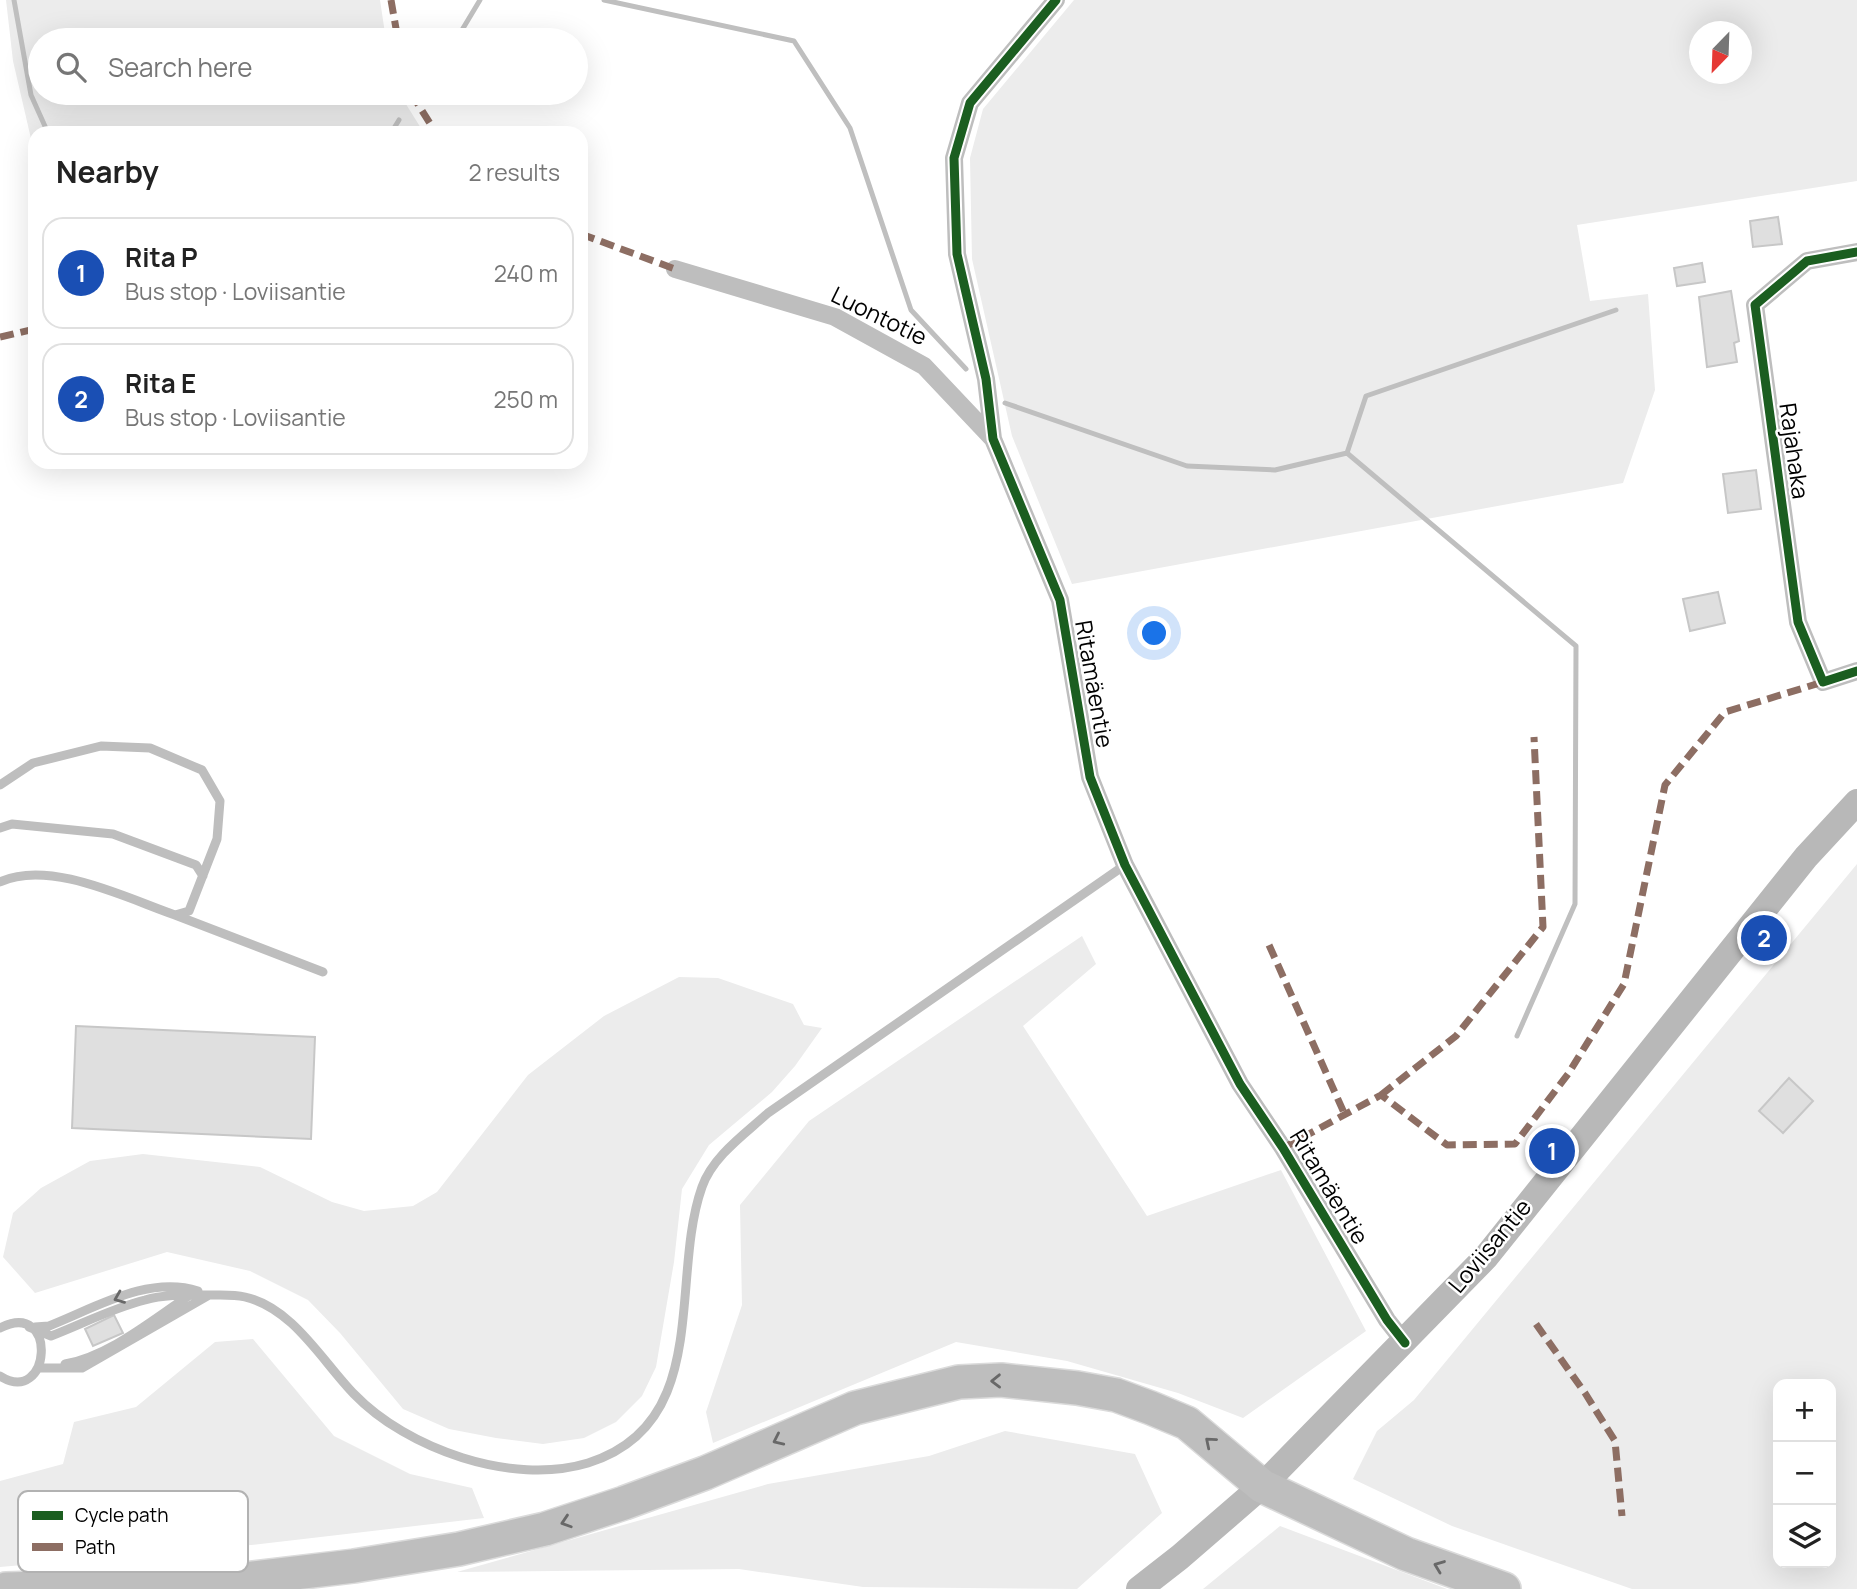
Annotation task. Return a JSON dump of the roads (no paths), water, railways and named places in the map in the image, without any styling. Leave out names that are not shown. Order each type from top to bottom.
[{"type":"highway","points":[[6,1589],[211,1583],[354,1566],[459,1549],[545,1529],[624,1503],[705,1473],[855,1408],[958,1382],[1041,1382],[1116,1395],[1187,1423],[1262,1486],[1406,1554],[1504,1589]]},
{"type":"main road","name":"Loviisantie","points":[[1139,1589],[1180,1558],[1262,1486],[1405,1343],[1486,1257],[1806,857],[1857,802]]},
{"type":"street","name":"Ritamäentie","points":[[1056,0],[970,103],[954,158],[957,254],[986,379],[993,439],[1060,600],[1090,777],[1125,866],[1240,1084],[1283,1148],[1387,1320],[1405,1343]]},
{"type":"street","name":"Rajahaka","points":[[1857,252],[1807,261],[1755,305],[1798,622],[1823,682],[1857,671]]},
{"type":"street","name":"Luontotie","points":[[675,269],[835,317],[924,366],[993,439]]},
{"type":"lane","points":[[0,785],[33,763],[101,746],[150,748],[202,770],[220,801],[217,839],[189,911],[175,915]]},
{"type":"lane","points":[[0,828],[12,824],[113,834],[195,865],[203,876]]},
{"type":"lane","points":[[0,1328],[11,1324],[51,1336],[146,1300],[191,1294],[246,1297],[268,1306],[295,1328],[369,1409],[389,1425],[430,1446],[483,1462],[542,1469],[566,1468],[607,1456],[642,1430],[665,1396],[673,1376],[682,1340],[690,1261],[702,1187],[721,1157],[768,1113],[1125,866]]},
{"type":"lane","points":[[0,881],[14,875],[57,875],[175,915],[323,972]]},
{"type":"lane","points":[[29,1328],[49,1326],[135,1291],[180,1286],[209,1295]]},
{"type":"lane","points":[[2,1378],[23,1379],[38,1368],[78,1362],[122,1339],[191,1294]]},
{"type":"lane","points":[[38,1368],[82,1368],[209,1295]]},
{"type":"lane","points":[[29,1328],[41,1342],[43,1351],[38,1368]]},
{"type":"waterway","points":[[14,0],[28,78]]},
{"type":"waterway","points":[[463,28],[480,0]]},
{"type":"waterway","points":[[604,0],[794,41],[850,128],[911,310],[966,369]]},
{"type":"waterway","points":[[35,105],[45,126]]},
{"type":"waterway","points":[[395,126],[399,120]]},
{"type":"waterway","points":[[1005,403],[1187,466],[1275,470],[1347,453],[1366,396],[1616,310]]},
{"type":"waterway","points":[[1347,453],[1576,646],[1575,904],[1517,1036]]},
{"type":"place","name":"Rita E","points":[[1764,938]]},
{"type":"place","name":"Rita P","points":[[1552,1151]]}]
